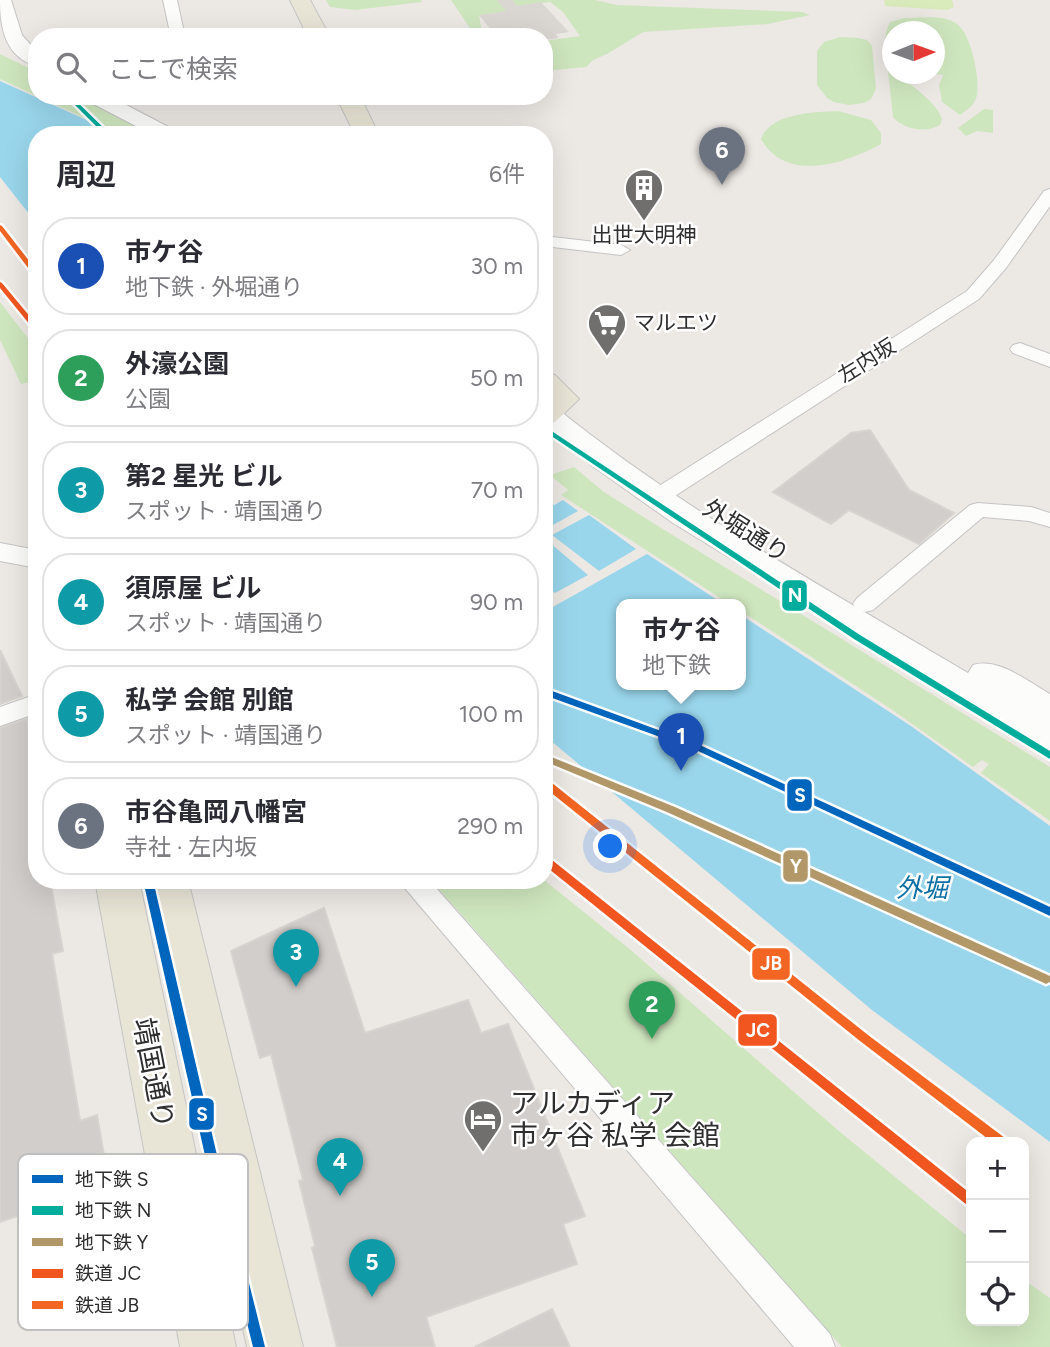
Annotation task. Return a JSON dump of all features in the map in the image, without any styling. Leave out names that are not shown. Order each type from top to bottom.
[{"type":"main road","points":[[2,0],[14,40],[28,56]]},
{"type":"main road","points":[[300,0],[314,28]]},
{"type":"main road","points":[[0,42],[5,53],[28,66]]},
{"type":"main road","points":[[111,105],[151,126]]},
{"type":"main road","points":[[141,105],[177,126]]},
{"type":"main road","points":[[352,105],[363,126]]},
{"type":"main road","name":"外堀通り","points":[[553,409],[601,459],[665,492],[1050,710]]},
{"type":"main road","name":"外堀通り","points":[[665,492],[1050,738]]},
{"type":"main road","name":"靖国通り","points":[[119,889],[170,1154]]},
{"type":"main road","name":"靖国通り","points":[[168,889],[230,1154]]},
{"type":"main road","name":"靖国通り","points":[[248,1231],[275,1347]]},
{"type":"street","points":[[170,0],[176,28]]},
{"type":"street","name":"左内坂","points":[[665,492],[844,375],[973,295],[1000,264],[1050,194]]},
{"type":"street","points":[[553,242],[621,250]]},
{"type":"street","points":[[1020,349],[1050,361]]},
{"type":"street","points":[[865,604],[978,510],[1031,514],[1050,520]]},
{"type":"street","points":[[0,552],[28,557]]},
{"type":"street","points":[[0,717],[28,706]]},
{"type":"street","points":[[420,889],[817,1347]]},
{"type":"green space","points":[[326,0],[422,2],[355,10],[330,7]]},
{"type":"green space","points":[[451,0],[497,0],[507,11],[479,15],[481,28],[470,28]]},
{"type":"green space","points":[[512,0],[595,0],[617,5],[802,12],[810,15],[768,24],[643,32],[593,60],[586,67],[553,70],[553,40],[580,36],[563,12],[550,2],[517,6]]},
{"type":"green space","points":[[884,0],[952,0],[954,7],[947,10],[885,6]]},
{"type":"green space","points":[[932,17],[952,21],[962,29],[970,46],[978,87],[976,98],[968,109],[960,115],[942,102],[939,85],[945,84],[945,21],[894,21]]},
{"type":"green space","points":[[840,37],[867,40],[872,46],[876,89],[871,99],[864,103],[849,105],[834,102],[827,98],[817,85],[817,51],[824,42]]},
{"type":"green space","points":[[0,54],[28,68],[28,92],[0,79]]},
{"type":"green space","points":[[889,84],[910,84],[934,105],[942,119],[940,125],[915,129],[903,125],[893,117]]},
{"type":"green space","points":[[56,105],[106,105],[143,126],[102,126]]},
{"type":"green space","points":[[984,109],[993,110],[993,133],[977,131],[966,136],[958,128]]},
{"type":"green space","points":[[838,111],[871,120],[881,133],[881,144],[851,158],[818,166],[786,161],[772,153],[761,139],[766,130],[783,119],[806,113]]},
{"type":"green space","points":[[0,302],[28,338],[28,383],[21,384],[0,340]]},
{"type":"green space","points":[[574,467],[604,492],[653,523],[1050,767],[1050,821],[981,773],[989,764],[982,760],[973,767],[891,709],[746,614],[746,599],[722,599],[561,495],[568,490],[553,478],[553,474]]},
{"type":"green space","points":[[553,887],[626,946],[840,1132],[966,1235],[966,1326],[1029,1326],[1029,1283],[1050,1298],[1050,1347],[842,1347],[439,889]]},
{"type":"shaded area","points":[[497,0],[512,0],[517,6],[541,2],[569,32],[556,34],[558,38],[553,39],[553,28],[490,28],[479,15],[506,11]]},
{"type":"water","points":[[0,81],[28,94],[28,105],[53,105],[100,126],[28,126],[28,213],[0,177]]},
{"type":"water","points":[[563,500],[578,511],[553,525],[553,506]]},
{"type":"water","points":[[589,515],[636,549],[599,571],[553,534]]},
{"type":"water","points":[[553,546],[588,575],[555,593],[553,591]]},
{"type":"water","name":"外堀","points":[[647,554],[716,599],[616,599],[616,690],[746,690],[746,618],[911,726],[1050,826],[1050,1142],[872,1010],[553,743],[553,607]]},
{"type":"building","points":[[870,430],[909,490],[954,513],[919,544],[849,510],[831,524],[773,492],[851,433]]},
{"type":"building","points":[[0,650],[22,696],[0,704]]},
{"type":"building","points":[[27,719],[28,889],[52,889],[63,951],[52,954],[80,1121],[97,1115],[104,1154],[18,1154],[18,1216],[0,1222],[0,728]]},
{"type":"building","points":[[324,908],[365,1033],[468,1000],[481,1033],[508,1024],[585,1216],[563,1224],[577,1264],[426,1317],[435,1347],[337,1347],[312,1248],[315,1246],[299,1181],[303,1180],[271,1054],[260,1058],[231,951]]},
{"type":"building","points":[[552,1309],[570,1347],[475,1347]]},
{"type":"metro line","name":"N","points":[[77,105],[99,126]]},
{"type":"metro line","name":"N","points":[[553,434],[857,637],[1050,755]]},
{"type":"metro line","name":"S","points":[[553,694],[699,748],[1050,912]]},
{"type":"metro line","name":"Y","points":[[553,761],[672,810],[1046,979]]},
{"type":"metro line","name":"S","points":[[150,889],[211,1154]]},
{"type":"metro line","name":"S","points":[[248,1303],[259,1347]]},
{"type":"rail line","name":"JB","points":[[0,227],[28,264]]},
{"type":"rail line","name":"JC","points":[[0,284],[28,319]]},
{"type":"rail line","name":"JB","points":[[553,789],[864,1038],[994,1137]]},
{"type":"rail line","name":"JC","points":[[553,866],[970,1200]]},
{"type":"place","name":"市谷亀岡八幡宮","points":[[722,185]]},
{"type":"place","name":"出世大明神","points":[[644,222]]},
{"type":"place","name":"マルエツ","points":[[607,357]]},
{"type":"place","name":"市ケ谷","points":[[681,771]]},
{"type":"place","name":"第2 星光 ビル","points":[[296,987]]},
{"type":"place","name":"外濠公園","points":[[652,1039]]},
{"type":"place","name":"アルカディア 市ヶ谷 私学 会館","points":[[483,1153]]},
{"type":"place","name":"須原屋 ビル","points":[[340,1196]]},
{"type":"place","name":"私学 会館 別館","points":[[372,1297]]}]
